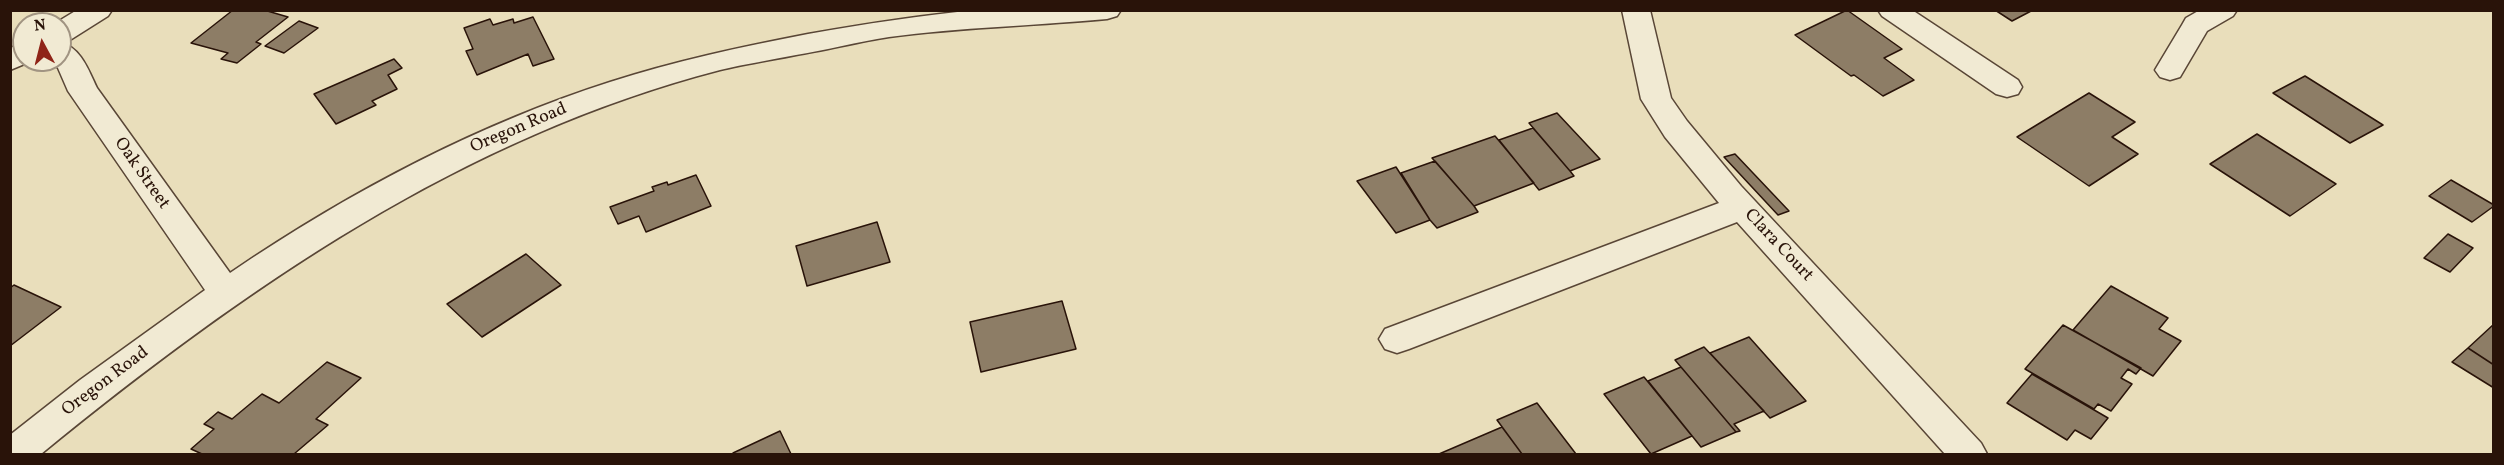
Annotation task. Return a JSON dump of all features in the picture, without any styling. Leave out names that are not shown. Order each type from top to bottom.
[{"type":"street","points":[[72,26],[98,10]]},
{"type":"street","name":"Oregon Road","points":[[14,454],[81,399],[226,294],[358,210],[471,149],[547,117],[622,88],[875,21],[1107,10]]},
{"type":"street","name":"Clara Court","points":[[1636,10],[1656,99],[1676,129],[1743,207],[1968,454]]},
{"type":"street","points":[[1892,10],[2007,87]]},
{"type":"street","points":[[2170,70],[2196,25],[2223,10]]},
{"type":"street","name":"Oak Street","points":[[72,66],[83,91],[226,294]]},
{"type":"street","points":[[1397,339],[1743,207]]},
{"type":"building","points":[[233,10],[264,10],[288,17],[256,42],[261,44],[237,63],[221,59],[228,53],[191,43]]},
{"type":"building","points":[[1847,10],[1902,49],[1884,58],[1914,80],[1883,96],[1795,35]]},
{"type":"building","points":[[1995,10],[2033,10],[2012,21]]},
{"type":"building","points":[[533,17],[554,59],[533,66],[528,54],[477,75],[466,51],[473,49],[464,28],[490,19],[493,25],[513,19],[514,23]]},
{"type":"building","points":[[299,21],[318,28],[284,53],[265,46]]},
{"type":"building","points":[[394,59],[402,68],[388,75],[397,89],[372,101],[376,105],[336,124],[314,94]]},
{"type":"building","points":[[2305,76],[2383,125],[2350,143],[2273,93]]},
{"type":"building","points":[[2089,93],[2135,122],[2112,137],[2138,154],[2089,186],[2017,137]]},
{"type":"building","points":[[1557,113],[1600,159],[1570,171],[1529,123]]},
{"type":"building","points":[[1533,128],[1574,176],[1539,190],[1499,140]]},
{"type":"building","points":[[2257,134],[2336,184],[2290,216],[2210,164]]},
{"type":"building","points":[[1495,136],[1534,183],[1474,206],[1432,158]]},
{"type":"building","points":[[1735,154],[1789,211],[1778,215],[1724,157]]},
{"type":"building","points":[[1435,161],[1478,212],[1437,228],[1401,173]]},
{"type":"building","points":[[1396,167],[1430,220],[1396,233],[1357,181]]},
{"type":"building","points":[[696,175],[711,206],[646,232],[639,216],[618,224],[610,207],[654,191],[652,187],[667,182],[668,185]]},
{"type":"building","points":[[2451,180],[2494,206],[2472,222],[2429,196]]},
{"type":"building","points":[[877,222],[890,262],[807,286],[796,246]]},
{"type":"building","points":[[2448,234],[2473,248],[2450,272],[2424,258]]},
{"type":"building","points":[[526,254],[561,285],[482,337],[447,304]]},
{"type":"building","points":[[14,285],[61,307],[10,346],[10,288]]},
{"type":"building","points":[[2111,286],[2168,318],[2159,329],[2181,341],[2153,376],[2073,330]]},
{"type":"building","points":[[1062,301],[1076,349],[981,372],[970,322]]},
{"type":"building","points":[[2494,324],[2494,365],[2468,348]]},
{"type":"building","points":[[2063,325],[2141,368],[2136,374],[2128,369],[2121,378],[2132,384],[2111,411],[2098,404],[2094,409],[2025,369]]},
{"type":"building","points":[[1749,337],[1806,401],[1770,418],[1710,353]]},
{"type":"building","points":[[1704,347],[1764,411],[1734,424],[1740,431],[1736,432],[1675,360]]},
{"type":"building","points":[[2468,348],[2494,365],[2494,388],[2452,362]]},
{"type":"building","points":[[327,362],[361,378],[316,419],[328,425],[294,454],[202,454],[191,449],[214,429],[204,424],[218,412],[232,419],[262,394],[279,403]]},
{"type":"building","points":[[1681,367],[1736,432],[1701,447],[1648,381]]},
{"type":"building","points":[[2032,374],[2108,418],[2091,439],[2075,430],[2067,440],[2007,403]]},
{"type":"building","points":[[1644,377],[1692,436],[1651,454],[1604,394]]},
{"type":"building","points":[[1537,403],[1576,454],[1522,454],[1497,420]]},
{"type":"building","points":[[1502,427],[1522,454],[1439,454]]},
{"type":"building","points":[[780,431],[791,454],[733,453]]}]
